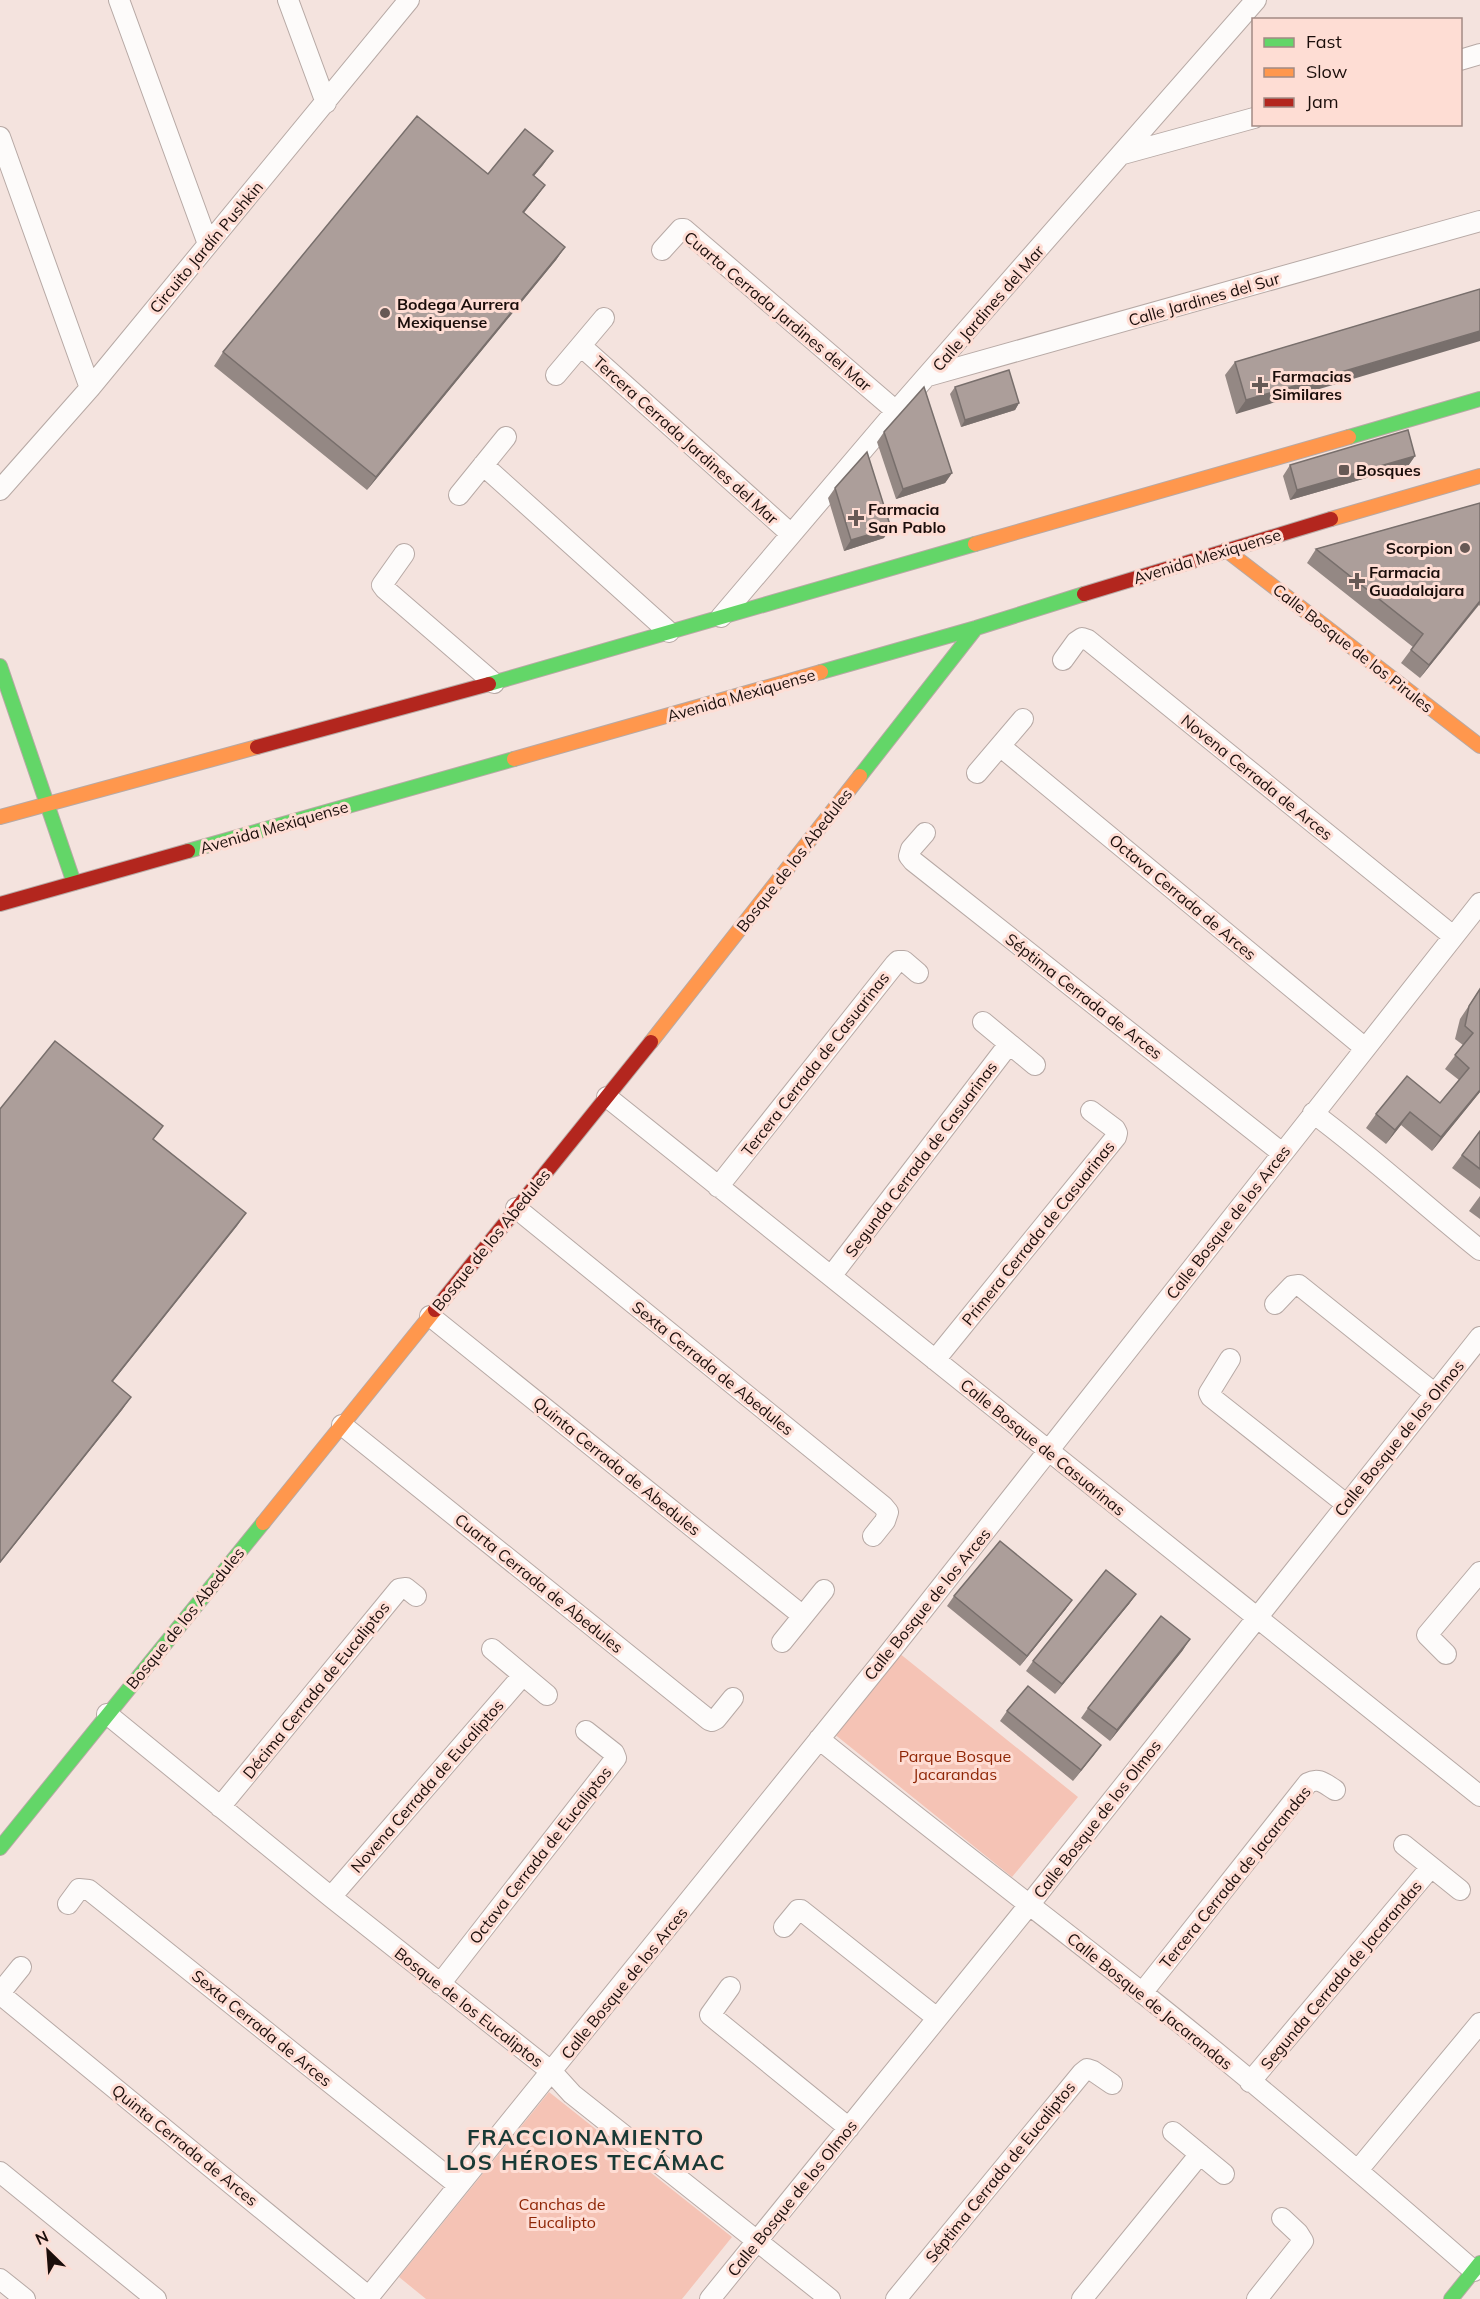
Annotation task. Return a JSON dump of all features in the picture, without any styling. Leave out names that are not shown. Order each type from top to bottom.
[{"type":"main road","points":[[0,818],[494,683],[1480,399]]},
{"type":"main road","name":"Avenida Mexiquense","points":[[0,904],[976,628],[1226,550],[1480,476]]},
{"type":"main road","name":"Calle Bosque de los Pirules","points":[[1226,550],[1480,746]]},
{"type":"main road","name":"Bosque de los Abedules","points":[[0,1848],[607,1097],[976,628]]},
{"type":"main road","points":[[0,666],[74,883]]},
{"type":"main road","points":[[1452,2299],[1477,2267]]},
{"type":"street","points":[[119,0],[208,244]]},
{"type":"street","points":[[288,0],[326,103]]},
{"type":"street","name":"Circuito Jardín Pushkin","points":[[0,490],[90,388],[409,0]]},
{"type":"street","name":"Calle Jardines del Mar","points":[[721,617],[896,411],[1123,154],[1248,3]]},
{"type":"street","points":[[1462,60],[1480,54]]},
{"type":"street","points":[[1123,154],[1252,119]]},
{"type":"street","points":[[0,137],[90,388]]},
{"type":"street","name":"Calle Jardines del Sur","points":[[928,377],[1480,221]]},
{"type":"street","name":"Cuarta Cerrada Jardines del Mar","points":[[662,250],[681,229],[684,230],[896,411]]},
{"type":"street","points":[[556,375],[604,318]]},
{"type":"street","name":"Tercera Cerrada Jardines del Mar","points":[[581,346],[791,534]]},
{"type":"street","points":[[459,495],[506,437]]},
{"type":"street","points":[[483,465],[669,632]]},
{"type":"street","points":[[404,555],[382,585],[494,683]]},
{"type":"street","name":"Novena Cerrada de Arces","points":[[1063,660],[1076,642],[1082,638],[1088,640],[1453,936]]},
{"type":"street","points":[[977,773],[1023,719]]},
{"type":"street","name":"Octava Cerrada de Arces","points":[[1000,746],[1365,1048]]},
{"type":"street","name":"Séptima Cerrada de Arces","points":[[925,833],[911,849],[909,856],[913,861],[1282,1153]]},
{"type":"street","name":"Calle Bosque de los Arces","points":[[368,2298],[1049,1452],[1480,903]]},
{"type":"street","name":"Tercera Cerrada de Casuarinas","points":[[718,1187],[895,964],[898,961],[904,962],[918,973]]},
{"type":"street","points":[[983,1022],[1035,1065]]},
{"type":"street","name":"Segunda Cerrada de Casuarinas","points":[[832,1275],[1009,1044]]},
{"type":"street","name":"Calle Bosque de Casuarinas","points":[[607,1097],[1480,1796]]},
{"type":"street","name":"Primera Cerrada de Casuarinas","points":[[935,1360],[1116,1137],[1115,1129],[1090,1111]]},
{"type":"street","points":[[1313,1113],[1352,1142],[1480,1250]]},
{"type":"street","name":"Sexta Cerrada de Abedules","points":[[516,1208],[882,1506],[888,1512],[885,1521],[873,1536]]},
{"type":"street","points":[[1275,1304],[1292,1286],[1299,1285],[1434,1394]]},
{"type":"street","name":"Quinta Cerrada de Abedules","points":[[430,1316],[803,1616]]},
{"type":"street","name":"Calle Bosque de los Olmos","points":[[710,2299],[1029,1905],[1480,1337]]},
{"type":"street","points":[[1230,1359],[1212,1386],[1209,1393],[1211,1397],[1346,1504]]},
{"type":"street","name":"Cuarta Cerrada de Abedules","points":[[342,1425],[709,1720],[716,1719],[733,1698]]},
{"type":"street","points":[[1446,1654],[1427,1635],[1480,1572]]},
{"type":"street","name":"Décima Cerrada de Eucaliptos","points":[[220,1807],[399,1589],[406,1588],[416,1596]]},
{"type":"street","points":[[783,1642],[824,1590]]},
{"type":"street","points":[[492,1649],[547,1695]]},
{"type":"street","name":"Novena Cerrada de Eucaliptos","points":[[331,1897],[523,1675]]},
{"type":"street","name":"Bosque de los Eucaliptos","points":[[107,1714],[331,1897],[552,2072],[572,2094],[830,2299]]},
{"type":"street","name":"Octava Cerrada de Eucaliptos","points":[[440,1984],[616,1758],[614,1753],[586,1731]]},
{"type":"street","name":"Calle Bosque de Jacarandas","points":[[819,1739],[1142,1993],[1477,2267]]},
{"type":"street","name":"Tercera Cerrada de Jacarandas","points":[[1142,1993],[1308,1783],[1321,1780],[1335,1790]]},
{"type":"street","name":"Segunda Cerrada de Jacarandas","points":[[1404,1845],[1460,1890]]},
{"type":"street","name":"Segunda Cerrada de Jacarandas","points":[[1250,2082],[1431,1867]]},
{"type":"street","name":"Sexta Cerrada de Arces","points":[[68,1904],[79,1889],[89,1890],[458,2185]]},
{"type":"street","points":[[784,1927],[798,1910],[801,1910],[937,2018]]},
{"type":"street","name":"Quinta Cerrada de Arces","points":[[21,1967],[0,1993],[368,2298]]},
{"type":"street","points":[[730,1986],[710,2015],[849,2128]]},
{"type":"street","points":[[1358,2170],[1480,2023]]},
{"type":"street","name":"Séptima Cerrada de Eucaliptos","points":[[896,2299],[1082,2073],[1087,2069],[1093,2071],[1112,2084]]},
{"type":"street","points":[[1173,2132],[1224,2174]]},
{"type":"street","points":[[1083,2299],[1200,2154]]},
{"type":"street","points":[[0,2172],[156,2299]]},
{"type":"street","points":[[1257,2299],[1303,2241],[1282,2218]]},
{"type":"green space","name":"Parque Bosque Jacarandas","points":[[899,1653],[1078,1797],[1012,1877],[833,1733]]},
{"type":"green space","name":"Canchas de Eucalipto","points":[[549,2092],[732,2237],[682,2299],[426,2299],[399,2277]]},
{"type":"building","name":"Bodega Aurrera Mexiquense","points":[[417,116],[488,174],[525,129],[553,151],[533,175],[545,185],[523,212],[565,247],[376,477],[223,352]]},
{"type":"building","points":[[1480,289],[1480,331],[1246,400],[1235,362]]},
{"type":"building","points":[[1009,370],[1019,403],[965,420],[955,387]]},
{"type":"building","points":[[924,387],[952,473],[903,489],[884,432]]},
{"type":"building","points":[[1408,430],[1415,456],[1297,490],[1290,465]]},
{"type":"building","name":"Farmacia San Pablo","points":[[867,452],[891,528],[851,540],[835,488]]},
{"type":"building","points":[[1480,503],[1480,601],[1429,665],[1411,650],[1423,634],[1316,549]]},
{"type":"building","points":[[1480,989],[1480,1090],[1441,1137],[1410,1112],[1395,1130],[1376,1114],[1407,1076],[1440,1103],[1469,1068],[1455,1055],[1473,1033],[1465,1026],[1469,1006]]},
{"type":"building","points":[[55,1041],[163,1126],[153,1139],[246,1213],[112,1381],[131,1397],[0,1562],[0,1109]]},
{"type":"building","points":[[1480,1131],[1480,1169],[1462,1155]]},
{"type":"building","points":[[1000,1541],[1072,1600],[1027,1656],[954,1596]]},
{"type":"building","points":[[1106,1570],[1136,1594],[1062,1684],[1033,1661]]},
{"type":"building","points":[[1161,1616],[1190,1639],[1117,1730],[1088,1708]]},
{"type":"building","points":[[1028,1686],[1101,1745],[1081,1770],[1007,1711]]},
{"type":"traffic: fast","points":[[1349,437],[1480,399]]},
{"type":"traffic: fast","points":[[489,684],[975,544]]},
{"type":"traffic: fast","points":[[821,672],[976,628],[1084,594]]},
{"type":"traffic: fast","points":[[860,776],[976,628]]},
{"type":"traffic: fast","points":[[0,666],[74,883]]},
{"type":"traffic: fast","points":[[188,851],[514,759]]},
{"type":"traffic: fast","points":[[0,1848],[263,1523]]},
{"type":"traffic: fast","points":[[1451,2299],[1480,2263]]},
{"type":"traffic: slow","points":[[975,544],[1349,437]]},
{"type":"traffic: slow","points":[[1331,519],[1480,476]]},
{"type":"traffic: slow","points":[[1226,550],[1480,746]]},
{"type":"traffic: slow","points":[[514,759],[821,672]]},
{"type":"traffic: slow","points":[[0,817],[257,747]]},
{"type":"traffic: slow","points":[[651,1042],[860,776]]},
{"type":"traffic: slow","points":[[263,1523],[435,1310]]},
{"type":"traffic: jam","points":[[1084,594],[1331,519]]},
{"type":"traffic: jam","points":[[257,747],[489,684]]},
{"type":"traffic: jam","points":[[0,904],[188,851]]},
{"type":"traffic: jam","points":[[435,1310],[651,1042]]},
{"type":"place","name":"Bodega Aurrera Mexiquense","points":[[385,313]]},
{"type":"place","name":"Farmacias Similares","points":[[1260,385]]},
{"type":"place","name":"Bosques","points":[[1344,470]]},
{"type":"place","name":"Farmacia San Pablo","points":[[856,518]]},
{"type":"place","name":"Scorpion","points":[[1465,548]]},
{"type":"place","name":"Farmacia Guadalajara","points":[[1357,581]]},
{"type":"district","name":"FRACCIONAMIENTO LOS HÉROES TECÁMAC","points":[[586,2150]]}]
